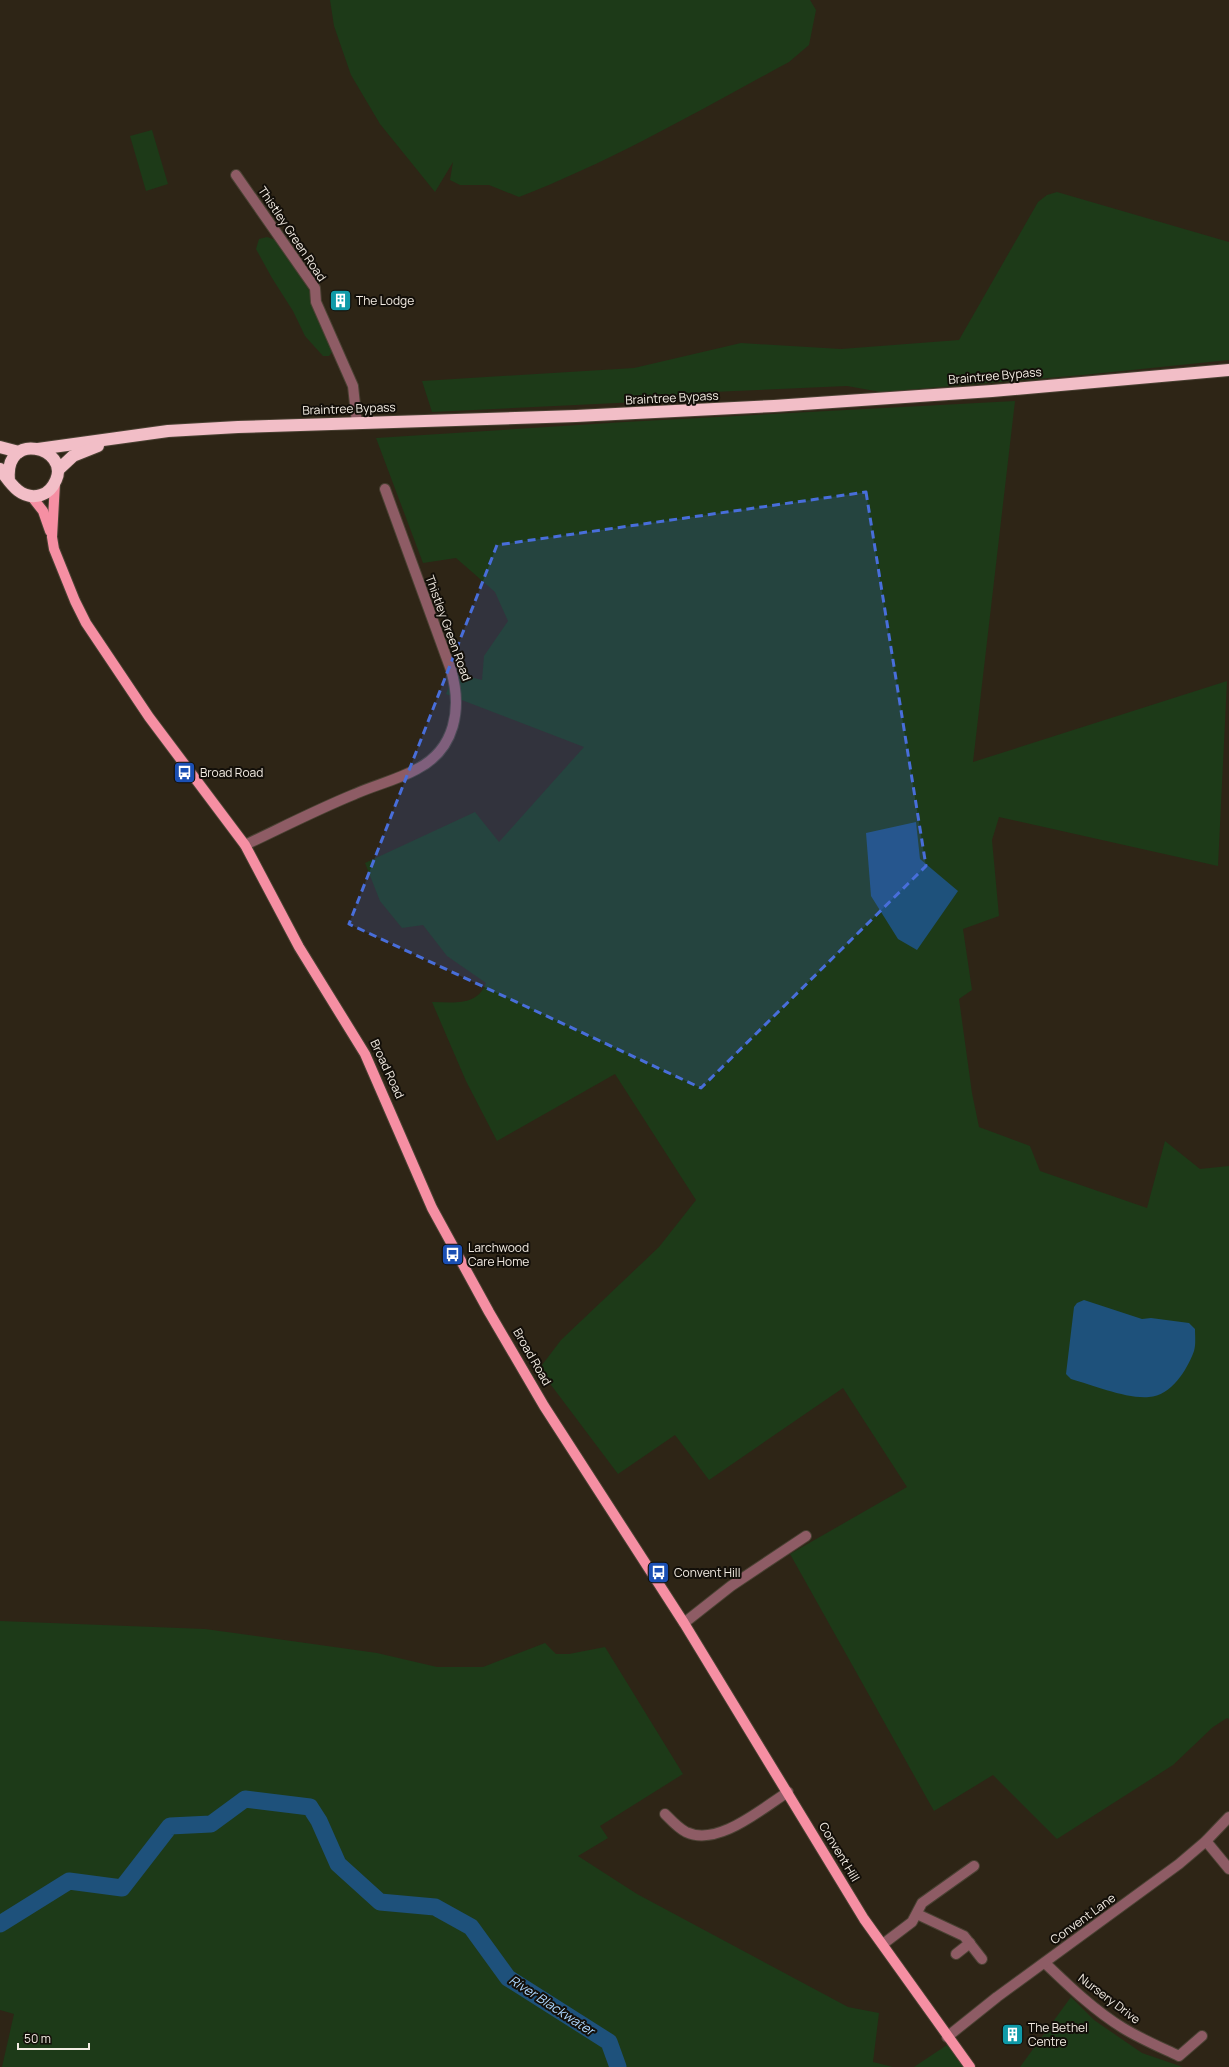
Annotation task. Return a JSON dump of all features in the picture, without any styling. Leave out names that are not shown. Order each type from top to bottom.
[{"type":"highway","name":"Braintree Bypass","points":[[38,449],[116,440],[168,431],[238,427],[576,416],[774,406],[992,391],[1229,370]]},
{"type":"highway","name":"Braintree Bypass","points":[[58,470],[73,456],[116,440]]},
{"type":"highway","points":[[0,447],[19,452]]},
{"type":"highway","points":[[9,480],[8,470],[10,462],[19,452],[26,449],[38,449],[50,455],[58,470]]},
{"type":"highway","name":"Broad Road","points":[[0,469],[14,488],[23,494],[32,497]]},
{"type":"highway","name":"Broad Road","points":[[55,482],[58,470]]},
{"type":"highway","points":[[32,497],[43,495],[50,490],[55,482]]},
{"type":"main road","name":"Broad Road","points":[[52,537],[55,482]]},
{"type":"main road","name":"Broad Road","points":[[32,497],[43,511],[63,573],[89,628],[150,717],[245,845],[296,941],[365,1054],[387,1102],[417,1176],[489,1312],[544,1406],[684,1623]]},
{"type":"main road","name":"Convent Hill","points":[[684,1623],[864,1919],[947,2037],[970,2067]]},
{"type":"street","name":"Thistley Green Road","points":[[236,175],[315,288],[316,302],[353,386],[357,423]]},
{"type":"street","name":"Thistley Green Road","points":[[245,845],[356,793],[417,770],[428,763],[438,753],[450,734],[456,713],[456,688],[385,489]]},
{"type":"street","points":[[684,1623],[731,1586],[806,1536]]},
{"type":"street","points":[[665,1814],[685,1832],[704,1836],[716,1835],[734,1827],[788,1792]]},
{"type":"street","name":"Convent Lane","points":[[947,2037],[997,1997],[1173,1868],[1206,1841],[1229,1817]]},
{"type":"street","points":[[1206,1841],[1229,1869]]},
{"type":"street","points":[[883,1944],[912,1922],[922,1903],[974,1866]]},
{"type":"street","points":[[917,1914],[964,1936],[982,1959]]},
{"type":"street","points":[[956,1954],[970,1943]]},
{"type":"street","name":"Nursery Drive","points":[[1045,1963],[1069,1986],[1122,2028],[1146,2041],[1179,2056],[1202,2036]]},
{"type":"highlighted area","points":[[866,492],[926,866],[701,1088],[349,924],[497,545]]},
{"type":"green space","points":[[330,0],[810,0],[816,10],[809,45],[789,62],[622,151],[554,183],[519,197],[489,185],[460,185],[450,180],[453,162],[435,192],[380,124],[351,75],[334,26]]},
{"type":"green space","points":[[152,130],[168,184],[146,191],[130,136]]},
{"type":"green space","points":[[1057,192],[1229,242],[1229,360],[1083,375],[881,392],[847,386],[689,393],[638,402],[432,412],[422,381],[634,368],[741,343],[841,349],[959,340],[1038,202],[1047,195]]},
{"type":"green space","points":[[267,237],[276,240],[311,293],[333,351],[329,356],[323,356],[305,336],[293,311],[256,249],[259,239]]},
{"type":"green space","points":[[1015,401],[973,762],[1227,681],[1218,866],[999,817],[992,840],[999,916],[963,929],[972,990],[959,999],[972,1093],[979,1127],[1030,1146],[1040,1171],[1147,1208],[1165,1141],[1200,1169],[1229,1166],[1229,1719],[1227,1718],[1213,1727],[1173,1765],[1057,1839],[993,1775],[934,1811],[790,1554],[907,1487],[843,1388],[709,1480],[675,1435],[618,1474],[539,1369],[561,1340],[659,1247],[696,1200],[615,1074],[497,1141],[466,1081],[432,1002],[464,1002],[470,1000],[482,991],[486,983],[447,956],[423,925],[402,928],[380,901],[365,863],[475,812],[499,842],[584,747],[446,694],[454,673],[482,680],[484,656],[508,621],[495,592],[456,558],[423,563],[376,438],[625,422]]},
{"type":"green space","points":[[0,1621],[205,1629],[377,1653],[437,1667],[483,1667],[545,1643],[556,1654],[569,1654],[605,1647],[683,1774],[600,1826],[608,1838],[578,1856],[637,1894],[848,2007],[879,2013],[873,2062],[893,2067],[2,2067],[14,2014],[0,2010]]},
{"type":"green space","points":[[1071,1997],[1094,2020],[1142,2053],[1183,2067],[1020,2067]]},
{"type":"green space","points":[[947,2045],[965,2067],[914,2067]]},
{"type":"water","points":[[916,822],[920,859],[958,891],[917,950],[898,939],[871,896],[866,833]]},
{"type":"water","points":[[1084,1300],[1142,1319],[1151,1318],[1189,1323],[1195,1329],[1195,1349],[1187,1366],[1177,1381],[1157,1396],[1140,1397],[1120,1394],[1071,1379],[1066,1374],[1074,1307],[1077,1303]]},
{"type":"waterway","name":"River Blackwater","points":[[0,1924],[69,1881],[122,1888],[170,1826],[211,1824],[245,1799],[310,1807],[319,1821],[338,1864],[380,1902],[435,1907],[471,1927],[508,1978],[609,2042],[618,2067]]},
{"type":"place","name":"The Lodge","points":[[341,301]]},
{"type":"place","name":"Broad Road","points":[[185,773]]},
{"type":"place","name":"Larchwood Care Home","points":[[452,1255]]},
{"type":"place","name":"Convent Hill","points":[[659,1573]]},
{"type":"place","name":"The Bethel Centre","points":[[1013,2035]]}]
